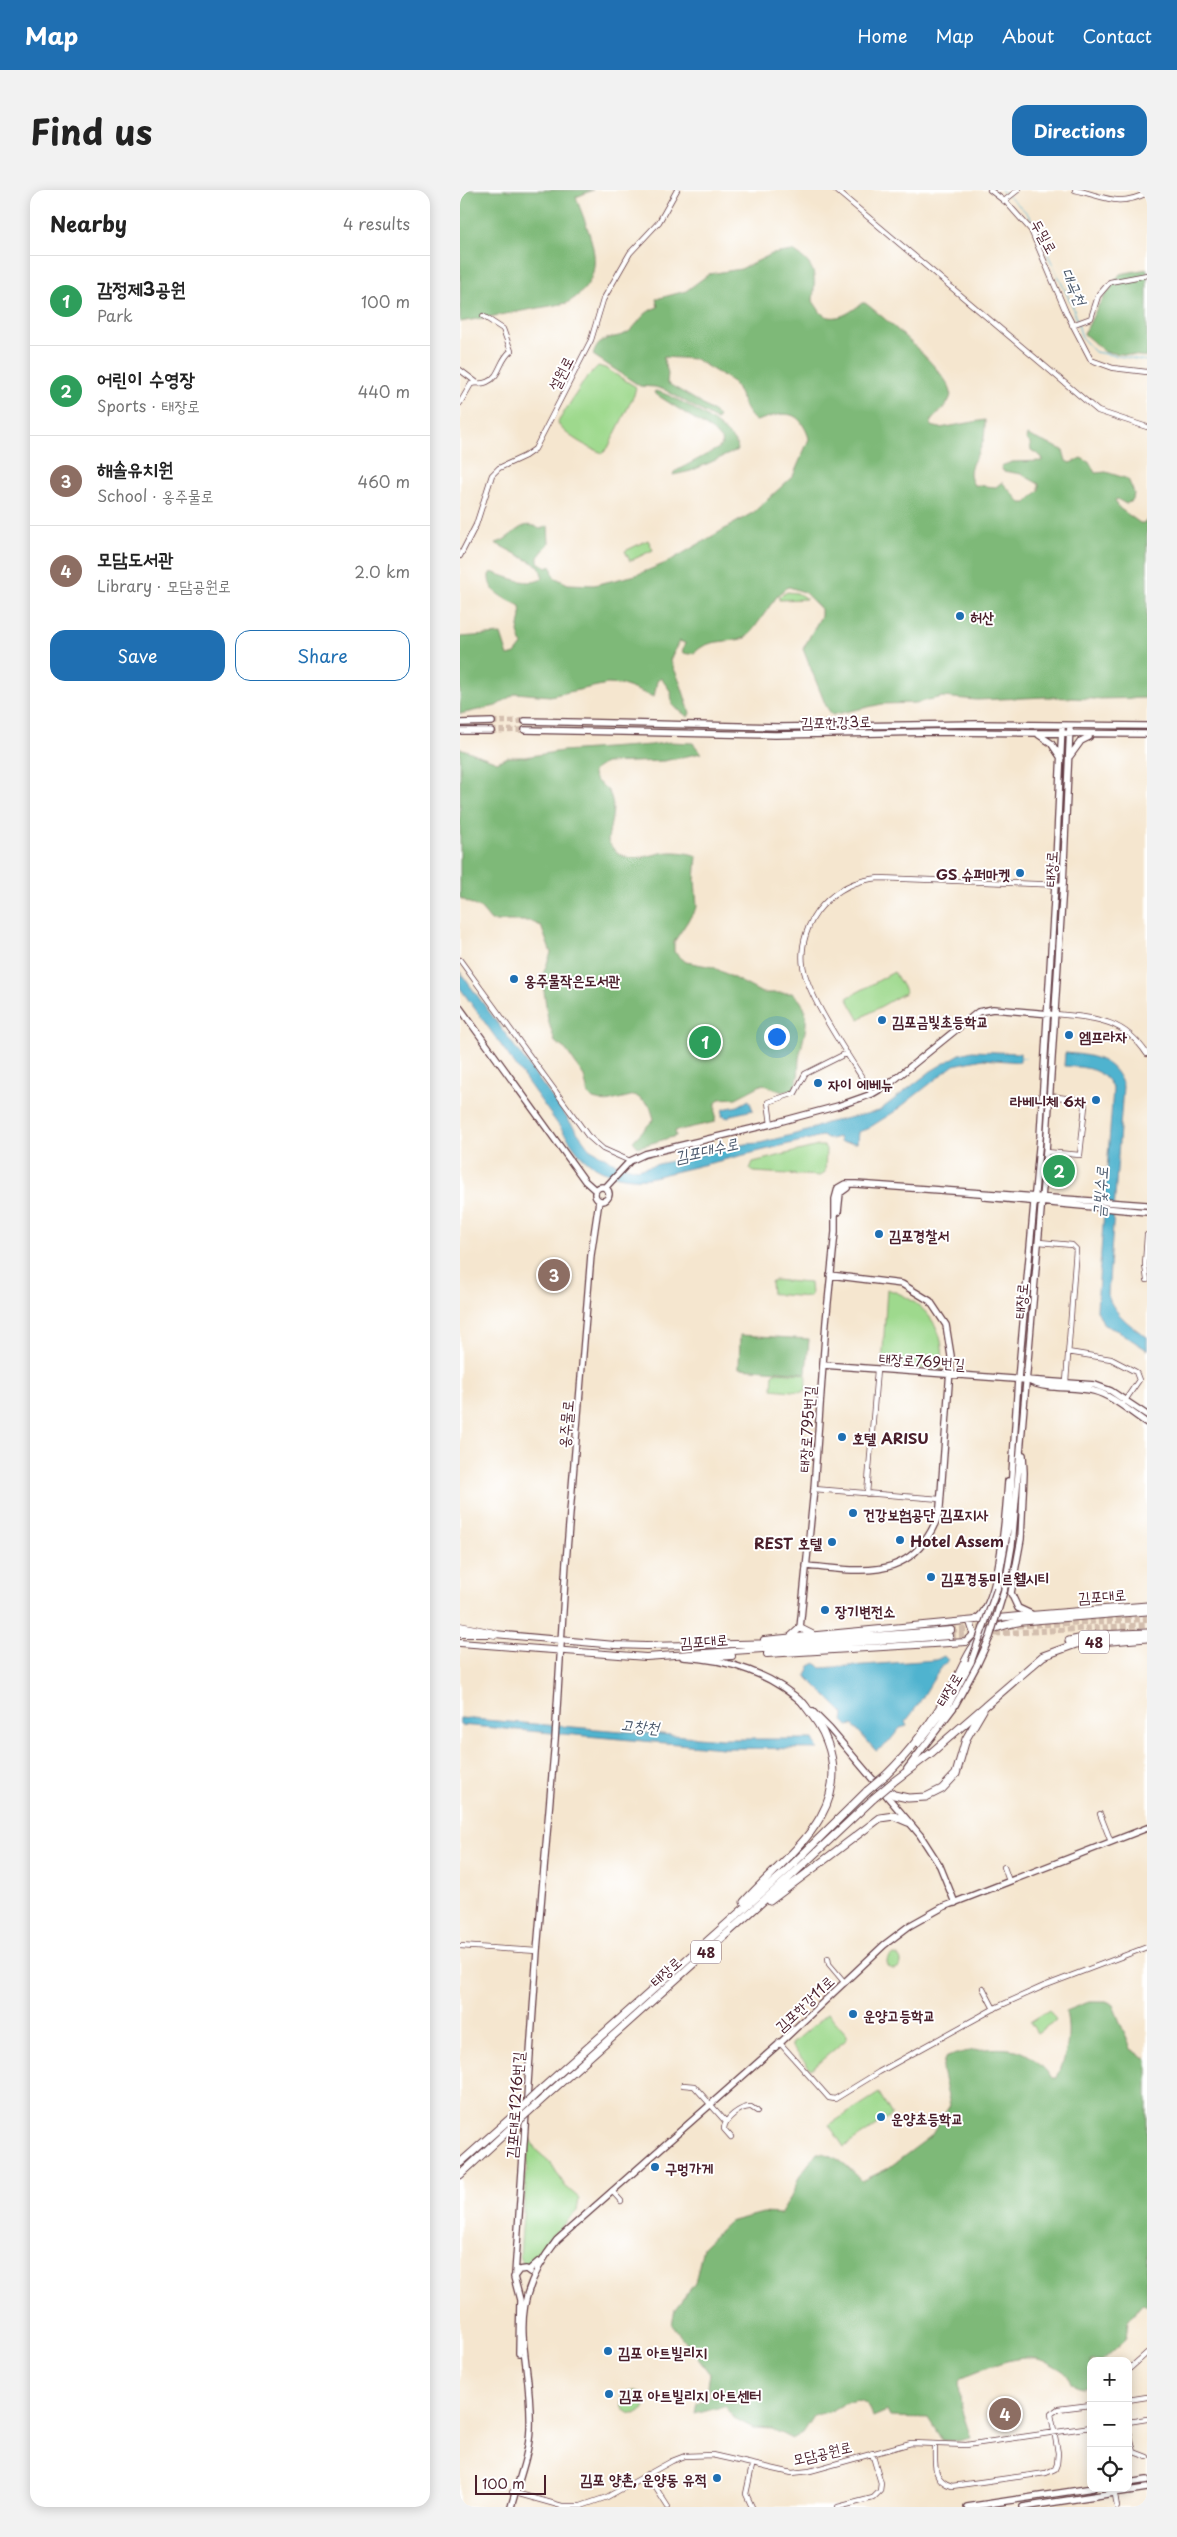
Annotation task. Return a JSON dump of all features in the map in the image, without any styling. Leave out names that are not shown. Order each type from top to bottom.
[{"type":"highway","points":[[463,1627],[495,1634]]},
{"type":"main road","name":"김포대로","points":[[728,1644],[814,1634],[1147,1606]]},
{"type":"main road","name":"48","points":[[898,1763],[942,1705],[977,1642],[985,1634],[1002,1626],[1048,1619],[1147,1613]]},
{"type":"main road","points":[[1002,1626],[1013,1620],[1033,1615]]},
{"type":"main road","name":"김포대로","points":[[699,1658],[966,1642],[974,1634],[970,1622]]},
{"type":"main road","points":[[789,1637],[800,1628],[806,1633],[814,1634]]},
{"type":"main road","name":"김포대로","points":[[460,1634],[495,1634],[615,1646],[778,1643],[951,1633],[673,1656],[607,1655],[460,1643]]},
{"type":"main road","points":[[1043,1656],[1058,1645],[1080,1638],[1147,1633]]},
{"type":"main road","name":"48","points":[[906,1770],[931,1753],[1043,1656],[1076,1644],[1147,1638]]},
{"type":"main road","points":[[875,1781],[894,1795],[908,1798],[926,1796],[942,1790],[956,1774],[968,1734],[992,1699]]},
{"type":"main road","points":[[724,1925],[797,1848],[812,1830],[828,1804],[832,1786],[831,1755],[820,1727],[803,1703]]},
{"type":"main road","name":"태장로","points":[[460,2163],[786,1871],[898,1763]]},
{"type":"main road","name":"태장로","points":[[460,2175],[906,1770]]},
{"type":"main road","points":[[739,1923],[871,1824],[887,1816],[908,1822]]},
{"type":"street","name":"설원로","points":[[460,556],[476,525],[492,475],[499,468],[525,456],[535,449],[590,340],[603,300],[630,253],[659,222],[676,190]]},
{"type":"street","points":[[836,190],[1098,411],[1147,427]]},
{"type":"street","name":"두밀로","points":[[990,190],[1006,200],[1031,230],[1090,360],[1113,368],[1147,372]]},
{"type":"street","points":[[1006,200],[1018,190]]},
{"type":"street","points":[[1075,190],[1087,191],[1095,197],[1120,201],[1133,199],[1147,193]]},
{"type":"street","points":[[1073,324],[1091,318],[1098,296],[1110,282],[1147,275]]},
{"type":"street","points":[[460,370],[476,382],[486,383],[500,370],[502,359],[511,350],[505,341],[502,329],[483,316]]},
{"type":"street","points":[[460,404],[471,384],[476,382]]},
{"type":"street","name":"김포한강3로","points":[[525,721],[780,727],[968,724],[1147,726]]},
{"type":"street","points":[[460,722],[492,722]]},
{"type":"street","name":"태장로","points":[[1018,1444],[1018,1379],[1034,1199],[1056,884],[1062,726]]},
{"type":"street","name":"태장로","points":[[906,1770],[950,1714],[977,1665],[990,1637],[1001,1590],[1027,1380],[1039,1242],[1063,885],[1070,726]]},
{"type":"street","name":"김포한강3로","points":[[525,730],[775,735],[934,732],[1147,734]]},
{"type":"street","points":[[460,731],[491,731]]},
{"type":"street","points":[[1037,734],[1051,743],[1062,760]]},
{"type":"street","points":[[1069,758],[1081,741],[1095,735]]},
{"type":"street","points":[[872,1094],[811,987],[803,960],[804,946],[811,922],[831,896],[850,884],[879,878],[1063,885]]},
{"type":"street","points":[[460,960],[553,1090],[597,1145],[630,1162]]},
{"type":"street","points":[[460,1008],[532,1110],[586,1182],[595,1190],[595,1197],[599,1201],[608,1198],[609,1193],[605,1188],[601,1186],[595,1190]]},
{"type":"street","points":[[605,1188],[613,1177],[630,1162],[662,1148],[772,1124],[838,1106],[872,1094],[889,1084],[978,1012],[993,1009],[1104,1020],[1134,1037],[1147,1054]]},
{"type":"street","points":[[772,1124],[768,1102],[795,1093],[805,1074],[847,1053]]},
{"type":"street","points":[[1046,1152],[1080,1155],[1085,1106],[1080,1100],[1050,1096]]},
{"type":"street","name":"태장로795번길","points":[[800,1628],[814,1489],[830,1275],[839,1198],[842,1190],[848,1187],[1034,1199]]},
{"type":"street","points":[[1034,1199],[1130,1207],[1147,1212]]},
{"type":"street","name":"옹주물로","points":[[560,1650],[591,1255],[599,1201]]},
{"type":"street","points":[[1130,1207],[1147,1205]]},
{"type":"street","points":[[1147,1235],[1145,1265],[1147,1280]]},
{"type":"street","points":[[1039,1242],[1072,1245],[1076,1249],[1066,1382]]},
{"type":"street","points":[[806,1566],[873,1570],[899,1564],[915,1553],[928,1537],[938,1515],[940,1499],[950,1374],[950,1344],[946,1325],[936,1308],[922,1294],[898,1282],[830,1275]]},
{"type":"street","points":[[1068,1352],[1111,1359],[1136,1372],[1139,1380],[1123,1403]]},
{"type":"street","name":"태장로769번길","points":[[824,1365],[1027,1380]]},
{"type":"street","points":[[867,1494],[877,1370]]},
{"type":"street","points":[[1027,1380],[1066,1382],[1101,1387],[1147,1423]]},
{"type":"street","points":[[1027,1380],[1038,1386],[1094,1391],[1123,1403],[1147,1416]]},
{"type":"street","points":[[1018,1444],[1024,1473],[1021,1538],[1011,1593],[1018,1608],[1033,1615]]},
{"type":"street","points":[[970,1622],[985,1612],[996,1572],[1003,1534],[1009,1470],[1018,1444]]},
{"type":"street","points":[[814,1489],[940,1499]]},
{"type":"street","name":"태장로","points":[[898,1763],[933,1727],[956,1692],[971,1662],[1001,1590]]},
{"type":"street","name":"김포대로1216번길","points":[[515,2274],[537,1951],[557,1720],[560,1650]]},
{"type":"street","points":[[673,1656],[699,1658],[754,1671],[803,1703],[830,1729],[875,1781],[934,1855],[955,1902]]},
{"type":"street","points":[[1100,1814],[1111,1841]]},
{"type":"street","name":"김포한강11로","points":[[525,2269],[556,2239],[779,2042],[882,1944],[908,1924],[955,1902],[1147,1828]]},
{"type":"street","name":"김포한강11로","points":[[955,1902],[1111,1841]]},
{"type":"street","points":[[1004,1867],[1009,1881]]},
{"type":"street","points":[[460,1946],[537,1951]]},
{"type":"street","points":[[779,2042],[829,2098],[835,2099],[872,2076],[994,2009],[1044,1986],[1147,1947]]},
{"type":"street","points":[[828,1958],[829,1964],[844,1982]]},
{"type":"street","points":[[983,1988],[994,2009]]},
{"type":"street","points":[[683,2085],[694,2086],[726,2122]]},
{"type":"street","points":[[731,2137],[724,2129],[726,2122],[743,2107],[750,2107],[756,2111]]},
{"type":"street","points":[[611,2190],[621,2201]]},
{"type":"street","name":"김포한강11로","points":[[533,2278],[537,2267],[557,2240],[611,2190]]},
{"type":"street","points":[[509,2507],[530,2435],[522,2340],[525,2298],[528,2286],[533,2278],[516,2261]]},
{"type":"street","points":[[513,2493],[524,2448],[527,2426],[518,2343],[520,2300],[514,2280],[515,2274],[525,2269]]},
{"type":"street","points":[[517,2285],[528,2286]]},
{"type":"street","points":[[1132,2366],[1147,2353]]},
{"type":"street","points":[[1132,2399],[1147,2397]]},
{"type":"street","points":[[935,2445],[936,2472],[938,2478],[946,2485],[957,2486],[1050,2471],[1057,2464],[1058,2460],[1051,2417],[1054,2411],[1087,2406]]},
{"type":"street","points":[[1132,2421],[1147,2419]]},
{"type":"street","name":"모담공원로","points":[[513,2493],[546,2504],[586,2505],[672,2461],[696,2454],[712,2455],[785,2473],[799,2473],[911,2443],[966,2445],[1087,2428]]},
{"type":"street","points":[[1132,2444],[1134,2452],[1140,2456],[1147,2457]]},
{"type":"street","points":[[838,2507],[873,2498],[880,2491],[882,2483],[872,2453]]},
{"type":"street","points":[[752,2466],[746,2494],[752,2507]]},
{"type":"street","points":[[647,2474],[668,2507]]},
{"type":"street","points":[[1132,2482],[1147,2480]]},
{"type":"street","points":[[1132,2489],[1147,2488]]},
{"type":"street","points":[[967,2507],[1087,2489]]},
{"type":"street","points":[[1023,2507],[1108,2492]]},
{"type":"street","points":[[1114,2492],[1117,2507]]},
{"type":"green space","points":[[460,190],[593,190],[576,197],[587,227],[594,255],[594,268],[590,281],[581,292],[567,303],[460,322]]},
{"type":"green space","points":[[793,251],[801,256],[811,267],[814,278],[813,301],[821,313],[826,316],[837,317],[865,303],[914,345],[940,373],[948,384],[951,393],[949,401],[931,421],[931,426],[940,428],[985,420],[983,441],[972,464],[970,474],[974,485],[996,487],[1002,482],[1021,503],[1026,503],[1039,490],[1039,484],[1021,474],[1003,471],[1001,466],[1012,462],[1042,461],[1042,457],[1031,450],[1030,443],[1026,439],[1027,435],[1063,450],[1066,461],[1070,463],[1081,458],[1090,463],[1095,473],[1106,472],[1128,479],[1134,493],[1133,500],[1126,504],[1117,499],[1115,500],[1119,508],[1140,523],[1144,523],[1147,520],[1147,698],[1095,699],[1046,697],[977,700],[942,697],[916,703],[882,704],[832,715],[826,706],[803,649],[821,616],[821,609],[804,592],[789,587],[779,594],[745,638],[710,643],[690,654],[682,652],[685,643],[679,641],[670,660],[680,682],[690,713],[688,717],[672,705],[671,692],[661,678],[657,681],[654,697],[623,685],[607,684],[550,696],[516,693],[496,706],[460,714],[460,637],[501,634],[508,656],[515,654],[522,645],[518,632],[521,616],[520,606],[499,595],[491,587],[489,575],[491,572],[525,582],[538,581],[543,578],[539,566],[495,543],[527,525],[540,529],[548,526],[549,543],[538,557],[538,562],[547,568],[551,566],[554,577],[568,584],[594,585],[636,575],[666,563],[754,512],[793,476],[809,439],[807,432],[798,419],[788,414],[781,414],[756,421],[747,412],[733,382],[695,359],[663,357],[668,373],[667,383],[719,416],[717,420],[665,390],[640,386],[593,355],[600,343],[626,334],[646,313],[658,307],[656,299],[686,291],[709,274],[741,269],[772,254]]},
{"type":"green space","points":[[1147,269],[1147,357],[1105,352],[1084,334],[1098,306],[1120,274]]},
{"type":"green space","points":[[598,366],[605,368],[636,387],[634,395],[608,448],[603,453],[584,445],[570,436],[558,422],[586,378]]},
{"type":"green space","points":[[655,391],[663,393],[703,414],[727,433],[735,442],[738,450],[691,471],[673,475],[674,472],[719,448],[723,442],[713,431],[654,393]]},
{"type":"green space","points":[[648,540],[653,550],[630,561],[625,551]]},
{"type":"green space","points":[[787,592],[797,593],[807,599],[779,600],[779,597]]},
{"type":"green space","points":[[670,742],[693,743],[701,753],[664,761],[605,763],[593,771],[594,778],[608,791],[612,800],[613,812],[608,841],[613,849],[625,857],[638,858],[669,852],[697,856],[695,880],[697,907],[674,942],[674,952],[686,962],[713,967],[762,993],[792,993],[800,1000],[804,1008],[806,1024],[797,1080],[792,1090],[782,1092],[763,1084],[736,1098],[719,1099],[716,1103],[715,1122],[675,1131],[676,1136],[638,1147],[633,1141],[654,1119],[650,1106],[635,1095],[606,1102],[593,1099],[588,1094],[584,1076],[566,1050],[555,1042],[548,1020],[542,977],[551,953],[541,926],[530,921],[491,921],[481,909],[460,898],[460,748],[497,762],[508,757],[525,757],[562,751]]},
{"type":"green space","points":[[894,972],[906,992],[859,1019],[847,998]]},
{"type":"green space","points":[[824,1146],[826,1149],[825,1172],[821,1176],[754,1172],[750,1169],[753,1162]]},
{"type":"green space","points":[[774,1280],[810,1283],[811,1295],[808,1297],[772,1294],[771,1282]]},
{"type":"green space","points":[[887,1289],[913,1301],[931,1319],[941,1342],[943,1356],[941,1370],[882,1366]]},
{"type":"green space","points":[[740,1335],[809,1339],[806,1373],[739,1368]]},
{"type":"green space","points":[[775,1372],[806,1374],[806,1390],[802,1392],[772,1389],[773,1374]]},
{"type":"green space","points":[[894,1955],[899,1957],[901,1962],[899,1967],[894,1969],[889,1967],[887,1962],[889,1957]]},
{"type":"green space","points":[[1089,2002],[1109,2002],[1113,2005],[1131,2049],[1147,2059],[1147,2306],[1143,2303],[1128,2321],[1126,2339],[1106,2357],[1087,2357],[1087,2386],[1082,2387],[1071,2383],[1066,2374],[1053,2365],[1042,2360],[1030,2358],[1007,2361],[961,2378],[959,2382],[961,2408],[971,2438],[957,2441],[942,2440],[928,2418],[890,2417],[887,2411],[873,2417],[866,2404],[856,2400],[814,2416],[803,2433],[792,2439],[772,2429],[753,2428],[734,2418],[725,2406],[695,2414],[697,2404],[711,2396],[708,2385],[710,2374],[672,2325],[675,2309],[695,2283],[703,2247],[729,2222],[763,2213],[780,2214],[791,2197],[800,2175],[817,2153],[823,2153],[836,2158],[862,2181],[887,2169],[931,2136],[950,2105],[942,2070],[945,2058],[979,2050],[999,2048],[1016,2050],[1027,2054],[1053,2078],[1057,2078],[1067,2045],[1066,2011]]},
{"type":"green space","points":[[1049,2010],[1056,2020],[1037,2033],[1030,2022]]},
{"type":"green space","points":[[828,2013],[847,2035],[847,2039],[811,2069],[792,2047],[792,2044]]},
{"type":"green space","points":[[879,2093],[892,2115],[844,2147],[829,2125]]},
{"type":"green space","points":[[529,2137],[536,2150],[551,2163],[565,2186],[579,2198],[577,2211],[542,2246],[529,2265],[524,2267],[520,2256]]},
{"type":"green space","points":[[629,2390],[639,2390],[646,2397],[646,2407],[639,2414],[629,2414],[622,2407],[622,2397]]},
{"type":"water","points":[[460,972],[589,1148],[615,1163],[637,1169],[745,1144],[760,1143],[807,1131],[826,1123],[879,1111],[931,1071],[960,1054],[972,1051],[1020,1053],[1020,1062],[983,1059],[954,1065],[894,1112],[867,1129],[858,1132],[857,1143],[840,1142],[839,1137],[831,1139],[822,1136],[649,1178],[629,1178],[601,1170],[584,1159],[577,1151],[460,988]]},
{"type":"water","points":[[1065,1053],[1092,1057],[1108,1064],[1114,1069],[1123,1086],[1108,1295],[1110,1302],[1119,1314],[1147,1337],[1147,1350],[1118,1331],[1104,1325],[1097,1310],[1113,1089],[1104,1077],[1093,1070],[1064,1066]]},
{"type":"water","points":[[749,1100],[753,1110],[731,1115],[729,1118],[722,1116],[723,1109],[738,1106]]},
{"type":"water","points":[[944,1656],[948,1660],[905,1722],[907,1726],[900,1728],[888,1743],[876,1751],[853,1725],[848,1726],[843,1721],[844,1714],[806,1676],[810,1666],[816,1663],[821,1668],[936,1660]]},
{"type":"water","points":[[460,1718],[722,1739],[813,1739],[818,1749],[723,1748],[460,1725]]},
{"type":"waterway","name":"대곡천","points":[[1001,190],[1008,196]]},
{"type":"waterway","name":"대곡천","points":[[1011,198],[1025,211],[1040,230],[1049,257],[1073,307],[1082,338],[1095,352],[1147,361]]},
{"type":"waterway","name":"김포대수로","points":[[1019,1057],[1025,1058]]},
{"type":"tunnel","points":[[492,722],[525,721]]},
{"type":"tunnel","points":[[491,731],[525,730]]},
{"type":"tunnel","points":[[1008,1626],[1147,1619]]},
{"type":"tunnel","points":[[950,1636],[1147,1625]]},
{"type":"tunnel","points":[[951,1630],[996,1627]]},
{"type":"place","name":"허산","points":[[960,616]]},
{"type":"place","name":"GS 슈퍼마켓","points":[[1020,873]]},
{"type":"place","name":"옹주물작은도서관","points":[[514,979]]},
{"type":"place","name":"김포금빛초등학교","points":[[882,1020]]},
{"type":"place","name":"엠프라자","points":[[1069,1035]]},
{"type":"place","name":"감정제3공원","points":[[705,1042]]},
{"type":"place","name":"자이 에베뉴","points":[[818,1083]]},
{"type":"place","name":"라베니체 6차","points":[[1096,1100]]},
{"type":"place","name":"어린이 수영장","points":[[1059,1171]]},
{"type":"place","name":"김포경찰서","points":[[879,1234]]},
{"type":"place","name":"해솔유치원","points":[[554,1275]]},
{"type":"place","name":"호텔 ARISU","points":[[842,1437]]},
{"type":"place","name":"건강보험공단 김포지사","points":[[853,1513]]},
{"type":"place","name":"Hotel Assem","points":[[900,1540]]},
{"type":"place","name":"REST 호텔","points":[[832,1542]]},
{"type":"place","name":"김포경동미르웰시티","points":[[931,1577]]},
{"type":"place","name":"장기변전소","points":[[825,1610]]},
{"type":"place","name":"운양고등학교","points":[[853,2014]]},
{"type":"place","name":"운양초등학교","points":[[881,2117]]},
{"type":"place","name":"구멍가게","points":[[655,2167]]},
{"type":"place","name":"김포 아트빌리지","points":[[608,2351]]},
{"type":"place","name":"김포 아트빌리지 아트센터","points":[[609,2394]]},
{"type":"place","name":"모담도서관","points":[[1005,2414]]},
{"type":"place","name":"김포 양촌, 운양동 유적","points":[[717,2478]]},
{"type":"water label","name":"금빛수로","points":[[1099,1192]]},
{"type":"water label","name":"고창천","points":[[640,1725]]}]
